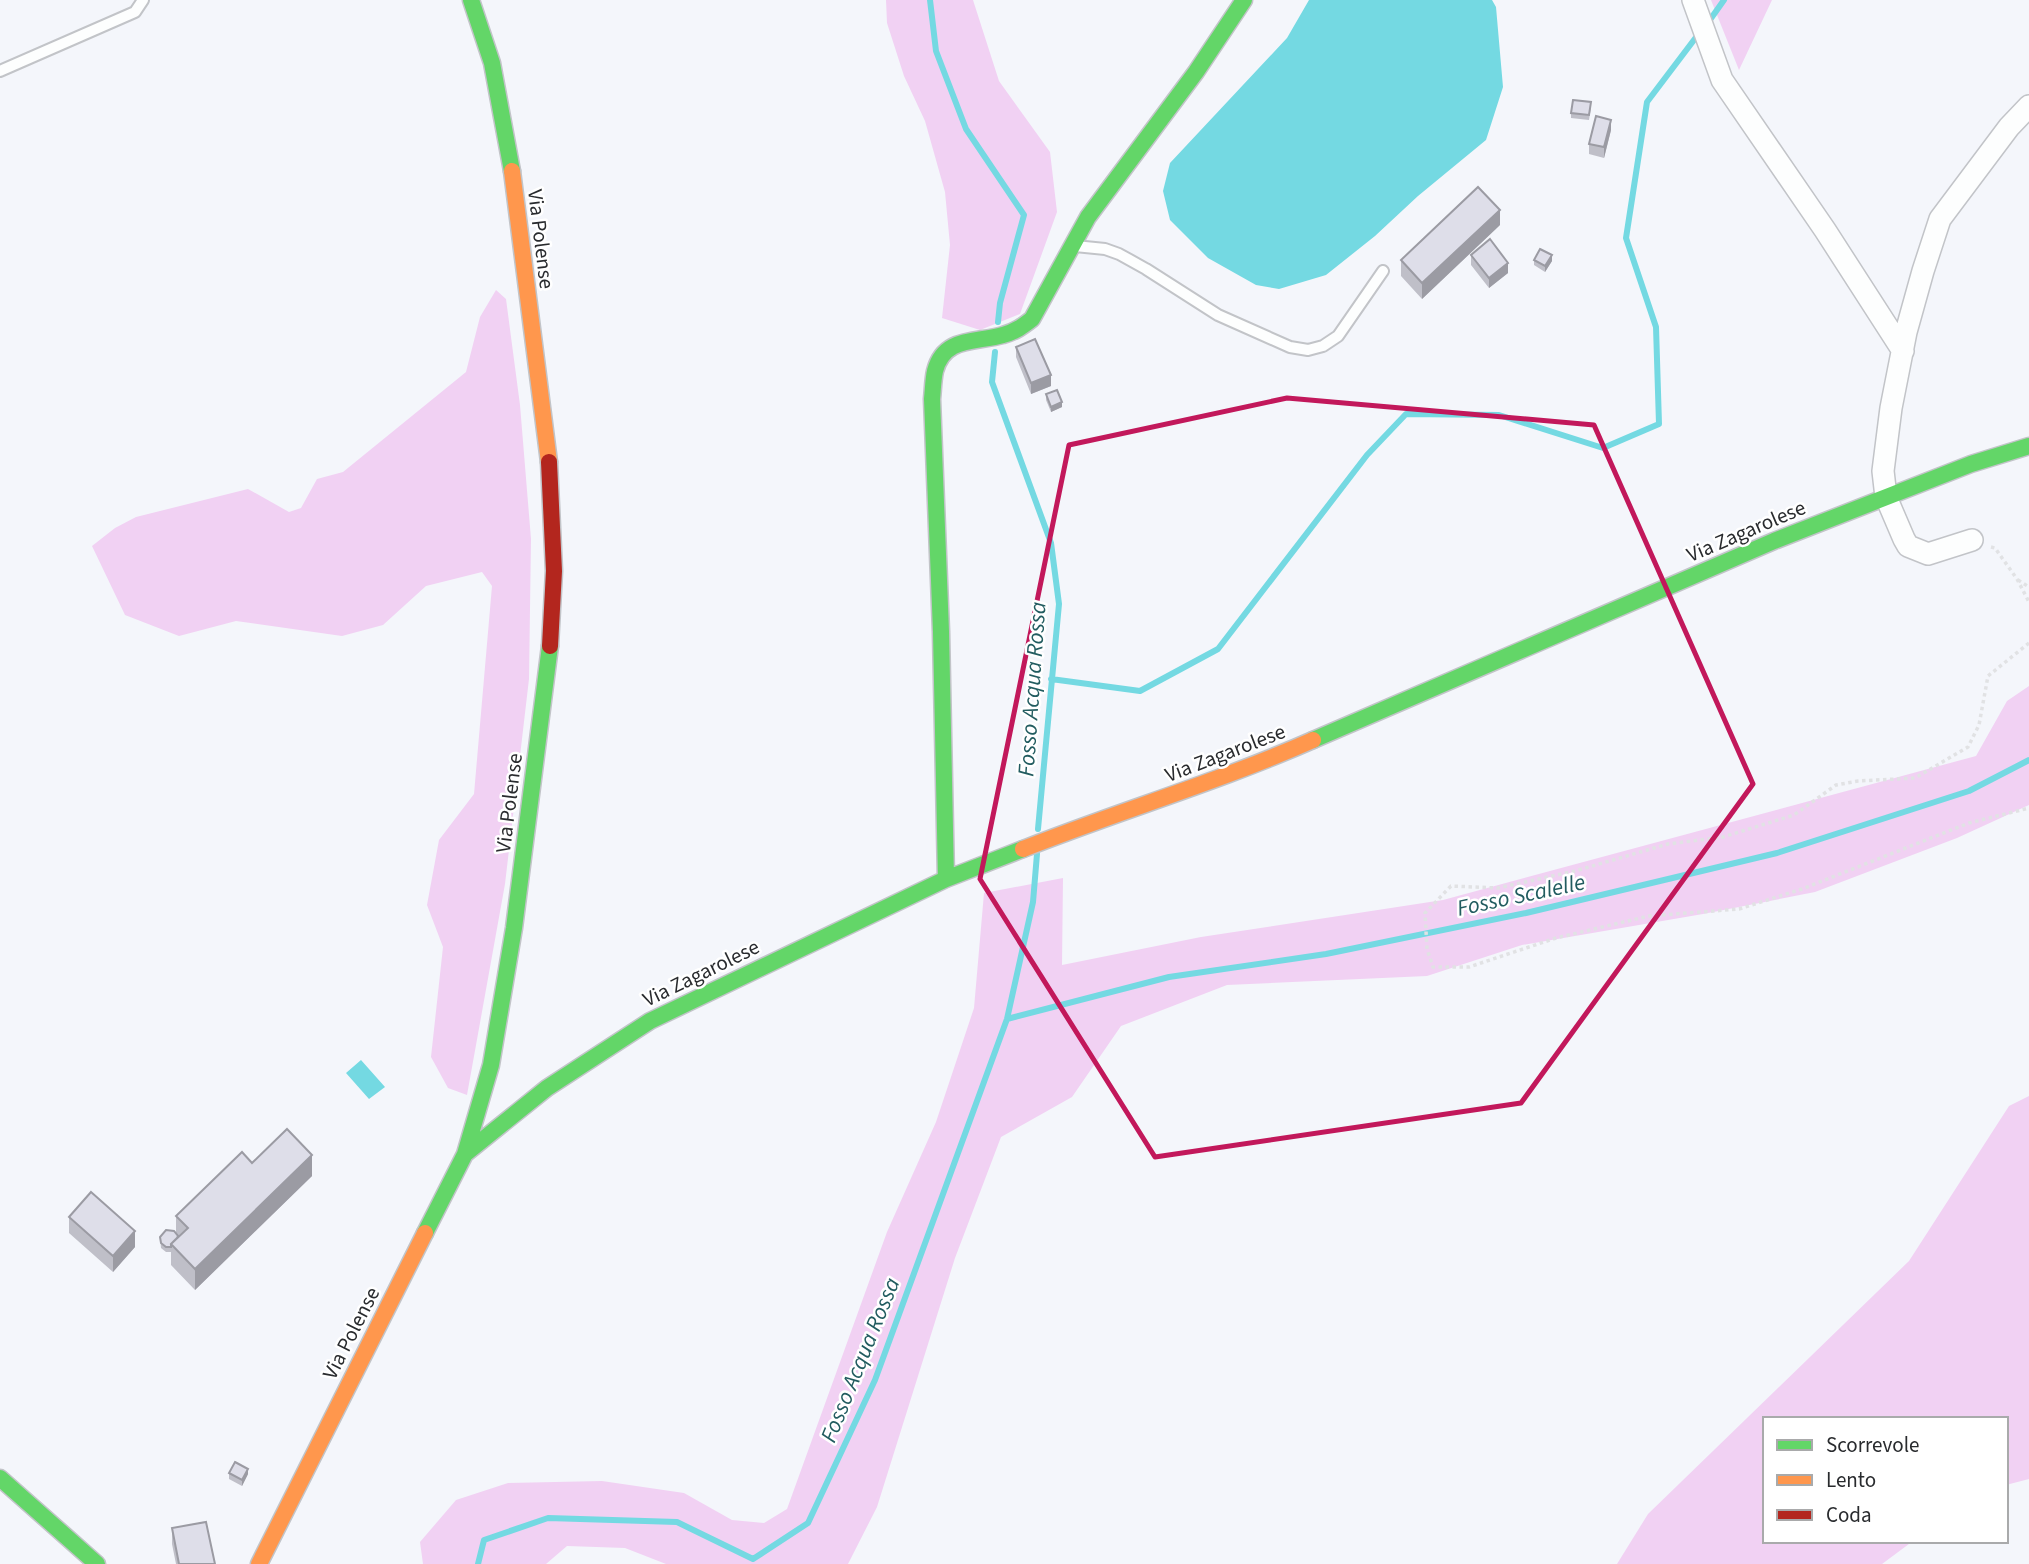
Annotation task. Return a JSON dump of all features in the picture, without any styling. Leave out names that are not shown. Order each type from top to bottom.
[{"type":"main road","name":"Via Polense","points":[[259,1564],[465,1154],[484,1091],[513,944],[548,671],[555,573],[548,466],[504,116],[491,57],[471,0]]},
{"type":"main road","points":[[946,879],[932,399],[936,363],[948,347],[973,338],[1013,333],[1027,325],[1042,303],[1070,245],[1088,217],[1196,72],[1244,0]]},
{"type":"main road","name":"Via Zagarolese","points":[[465,1154],[547,1088],[650,1021],[946,879],[1085,824],[1247,769],[1773,541],[1971,464],[2029,446]]},
{"type":"main road","points":[[0,1478],[97,1564]]},
{"type":"street","points":[[1693,0],[1722,80],[1825,230],[1903,351]]},
{"type":"street","points":[[1972,540],[1928,554],[1908,546],[1898,529],[1886,497],[1883,471],[1891,408],[1923,271],[1940,219],[2009,127],[2029,106]]},
{"type":"lane","points":[[0,71],[135,12],[143,0]]},
{"type":"lane","points":[[1070,245],[1105,249],[1119,254],[1146,268],[1218,315],[1290,347],[1308,350],[1324,346],[1338,337],[1384,271]]},
{"type":"path","points":[[1972,540],[1995,548],[2029,602]]},
{"type":"path","points":[[2017,579],[2029,587]]},
{"type":"path","points":[[2029,643],[1988,676],[1979,725],[1968,747],[1915,778],[1836,785],[1794,815],[1723,836],[1668,844],[1575,871],[1498,888],[1451,886],[1425,913],[1427,948],[1433,967],[1469,967],[1556,938],[1648,916],[1739,909],[1802,889],[1969,823],[2029,808]]},
{"type":"highlighted area","points":[[1287,398],[1594,425],[1753,784],[1521,1103],[1155,1157],[980,879],[1069,445]]},
{"type":"shaded area","points":[[886,0],[973,0],[999,81],[1050,152],[1057,212],[1020,314],[980,330],[942,318],[950,245],[945,192],[925,121],[904,76],[887,23]]},
{"type":"shaded area","points":[[1711,0],[1772,0],[1739,70]]},
{"type":"shaded area","points":[[496,290],[506,299],[520,405],[531,539],[529,679],[505,884],[467,1095],[448,1088],[431,1057],[443,947],[427,905],[439,840],[474,794],[492,586],[482,572],[426,586],[383,625],[342,636],[236,621],[179,636],[125,615],[92,546],[115,528],[136,517],[248,489],[289,512],[301,508],[317,479],[343,472],[466,372],[480,317]]},
{"type":"shaded area","points":[[2029,686],[2029,805],[1957,838],[1815,892],[1522,945],[1427,976],[1227,985],[1121,1026],[1072,1097],[1001,1137],[955,1258],[877,1507],[848,1564],[666,1564],[625,1548],[567,1546],[546,1564],[423,1564],[420,1542],[456,1500],[508,1483],[602,1481],[684,1493],[732,1520],[764,1523],[787,1509],[887,1232],[936,1122],[974,1008],[984,893],[1063,878],[1062,965],[1201,937],[1443,900],[1976,756],[2007,701]]},
{"type":"shaded area","points":[[2029,1096],[2029,1479],[2008,1484],[2008,1417],[1763,1417],[1763,1543],[1910,1543],[1882,1564],[1617,1564],[1648,1514],[1909,1261],[2009,1106]]},
{"type":"water","points":[[1309,0],[1492,0],[1496,7],[1503,87],[1486,140],[1326,275],[1279,289],[1256,285],[1208,258],[1170,220],[1163,191],[1170,163],[1287,38]]},
{"type":"water","points":[[361,1060],[385,1087],[369,1099],[346,1073]]},
{"type":"building","points":[[1573,100],[1591,102],[1589,115],[1571,113]]},
{"type":"building","points":[[1596,116],[1611,120],[1604,147],[1589,144]]},
{"type":"building","points":[[1478,187],[1500,210],[1422,283],[1401,260]]},
{"type":"building","points":[[1490,239],[1508,263],[1489,278],[1471,255]]},
{"type":"building","points":[[1540,249],[1552,255],[1545,266],[1534,260]]},
{"type":"building","points":[[1035,339],[1051,375],[1031,383],[1016,347]]},
{"type":"building","points":[[1057,390],[1062,402],[1051,407],[1046,394]]},
{"type":"building","points":[[287,1129],[312,1155],[195,1269],[171,1244],[188,1228],[176,1216],[242,1152],[252,1163]]},
{"type":"building","points":[[91,1192],[135,1231],[113,1256],[69,1217]]},
{"type":"building","points":[[166,1230],[174,1231],[178,1236],[171,1247],[161,1243],[160,1237]]},
{"type":"building","points":[[235,1462],[248,1469],[242,1480],[229,1473]]},
{"type":"building","points":[[206,1522],[215,1564],[179,1564],[172,1528]]},
{"type":"waterway","name":"Fosso Acqua Rossa","points":[[930,0],[936,51],[966,129],[1024,215],[1000,303],[998,322]]},
{"type":"waterway","points":[[1707,24],[1724,0]]},
{"type":"waterway","points":[[1051,679],[1140,691],[1218,649],[1367,455],[1406,414],[1499,415],[1603,448],[1659,424],[1656,327],[1626,238],[1647,102],[1700,32]]},
{"type":"waterway","name":"Fosso Acqua Rossa","points":[[995,352],[992,382],[1051,543],[1059,604],[1038,829]]},
{"type":"waterway","name":"Fosso Scalelle","points":[[1007,1019],[1169,977],[1326,954],[1526,913],[1777,853],[1969,791],[2029,760]]},
{"type":"waterway","name":"Fosso Acqua Rossa","points":[[478,1564],[484,1540],[548,1518],[677,1522],[753,1559],[808,1523],[875,1380],[1007,1019],[1033,902],[1037,854]]},
{"type":"traffic: fast","points":[[471,0],[492,63],[512,171]]},
{"type":"traffic: fast","points":[[946,879],[941,632],[932,399],[935,371],[939,360],[953,346],[1007,334],[1032,319],[1088,217],[1196,72],[1244,0]]},
{"type":"traffic: fast","points":[[1313,740],[1774,541],[1971,464],[2029,446]]},
{"type":"traffic: fast","points":[[425,1233],[465,1154],[491,1065],[514,928],[550,646]]},
{"type":"traffic: fast","points":[[465,1154],[547,1088],[650,1021],[946,879],[1023,849]]},
{"type":"traffic: fast","points":[[0,1478],[97,1564]]},
{"type":"traffic: slow","points":[[512,171],[549,462]]},
{"type":"traffic: slow","points":[[1023,849],[1313,740]]},
{"type":"traffic: slow","points":[[259,1564],[425,1233]]},
{"type":"traffic: jam","points":[[549,462],[554,571],[550,646]]}]
